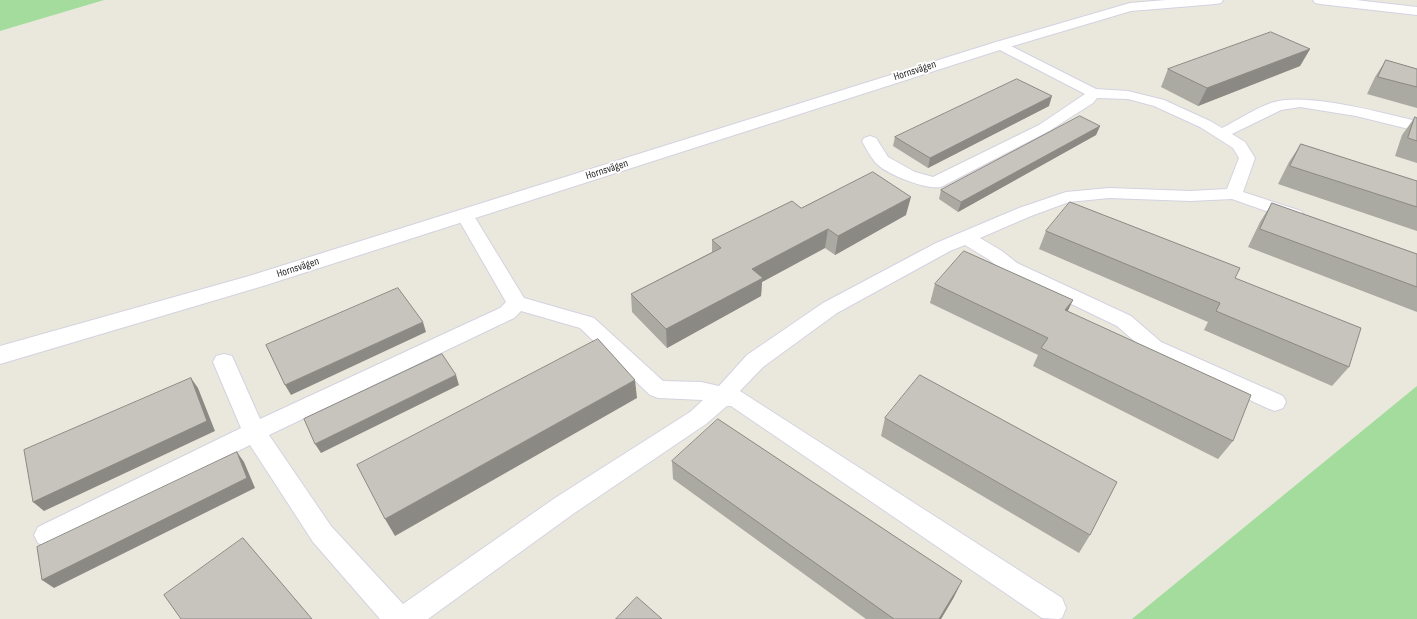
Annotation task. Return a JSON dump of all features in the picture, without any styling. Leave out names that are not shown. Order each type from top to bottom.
[{"type":"street","name":"Hornsvägen","points":[[0,355],[256,281],[1001,45],[1130,7],[1216,0]]},
{"type":"street","points":[[1320,0],[1417,11]]},
{"type":"lane","points":[[1001,45],[1093,93],[1128,95],[1159,103],[1205,124],[1239,145],[1247,158],[1234,194]]},
{"type":"lane","points":[[870,141],[882,160],[909,176],[935,182],[1044,128],[1088,100],[1093,93]]},
{"type":"lane","points":[[1220,134],[1277,106],[1300,103],[1356,112],[1417,126]]},
{"type":"lane","points":[[405,619],[564,506],[698,418],[723,396],[755,361],[830,308],[904,267],[965,237],[1066,197],[1109,194],[1190,196],[1234,194],[1312,221]]},
{"type":"lane","points":[[465,215],[517,303],[587,324],[658,389],[701,391],[737,399],[1052,608]]},
{"type":"lane","points":[[965,237],[996,255],[1010,267],[1124,321],[1154,347],[1275,402]]},
{"type":"lane","points":[[47,535],[254,432],[507,313],[517,303]]},
{"type":"lane","points":[[224,362],[254,432],[322,534],[398,619]]},
{"type":"green space","points":[[0,0],[104,0],[0,31]]},
{"type":"green space","points":[[1417,386],[1417,619],[1132,619]]},
{"type":"building","points":[[1271,32],[1310,49],[1207,88],[1168,69]]},
{"type":"building","points":[[1386,60],[1417,69],[1417,87],[1378,77]]},
{"type":"building","points":[[1017,79],[1052,96],[930,158],[895,137]]},
{"type":"building","points":[[1080,116],[1100,126],[961,202],[941,190]]},
{"type":"building","points":[[1415,117],[1417,118],[1417,141],[1408,138]]},
{"type":"building","points":[[1301,144],[1417,181],[1417,207],[1290,166]]},
{"type":"building","points":[[873,172],[911,197],[838,236],[828,229],[752,269],[763,278],[666,329],[631,294],[721,248],[712,240],[792,201],[801,208]]},
{"type":"building","points":[[1070,202],[1240,268],[1235,278],[1361,328],[1349,367],[1216,311],[1220,303],[1046,231]]},
{"type":"building","points":[[1272,203],[1417,254],[1417,287],[1260,229]]},
{"type":"building","points":[[964,251],[1073,300],[1065,310],[1251,395],[1233,441],[1041,348],[1048,338],[935,284]]},
{"type":"building","points":[[398,288],[423,322],[285,385],[266,345]]},
{"type":"building","points":[[598,339],[635,380],[385,519],[357,465]]},
{"type":"building","points":[[442,354],[456,375],[315,444],[304,419]]},
{"type":"building","points":[[920,375],[1117,482],[1090,535],[885,418]]},
{"type":"building","points":[[191,378],[207,421],[33,502],[24,450]]},
{"type":"building","points":[[718,419],[962,581],[939,619],[894,619],[672,461]]},
{"type":"building","points":[[237,452],[247,478],[42,580],[37,547]]},
{"type":"building","points":[[243,538],[312,619],[181,619],[164,595]]},
{"type":"building","points":[[637,597],[662,619],[616,619]]}]
